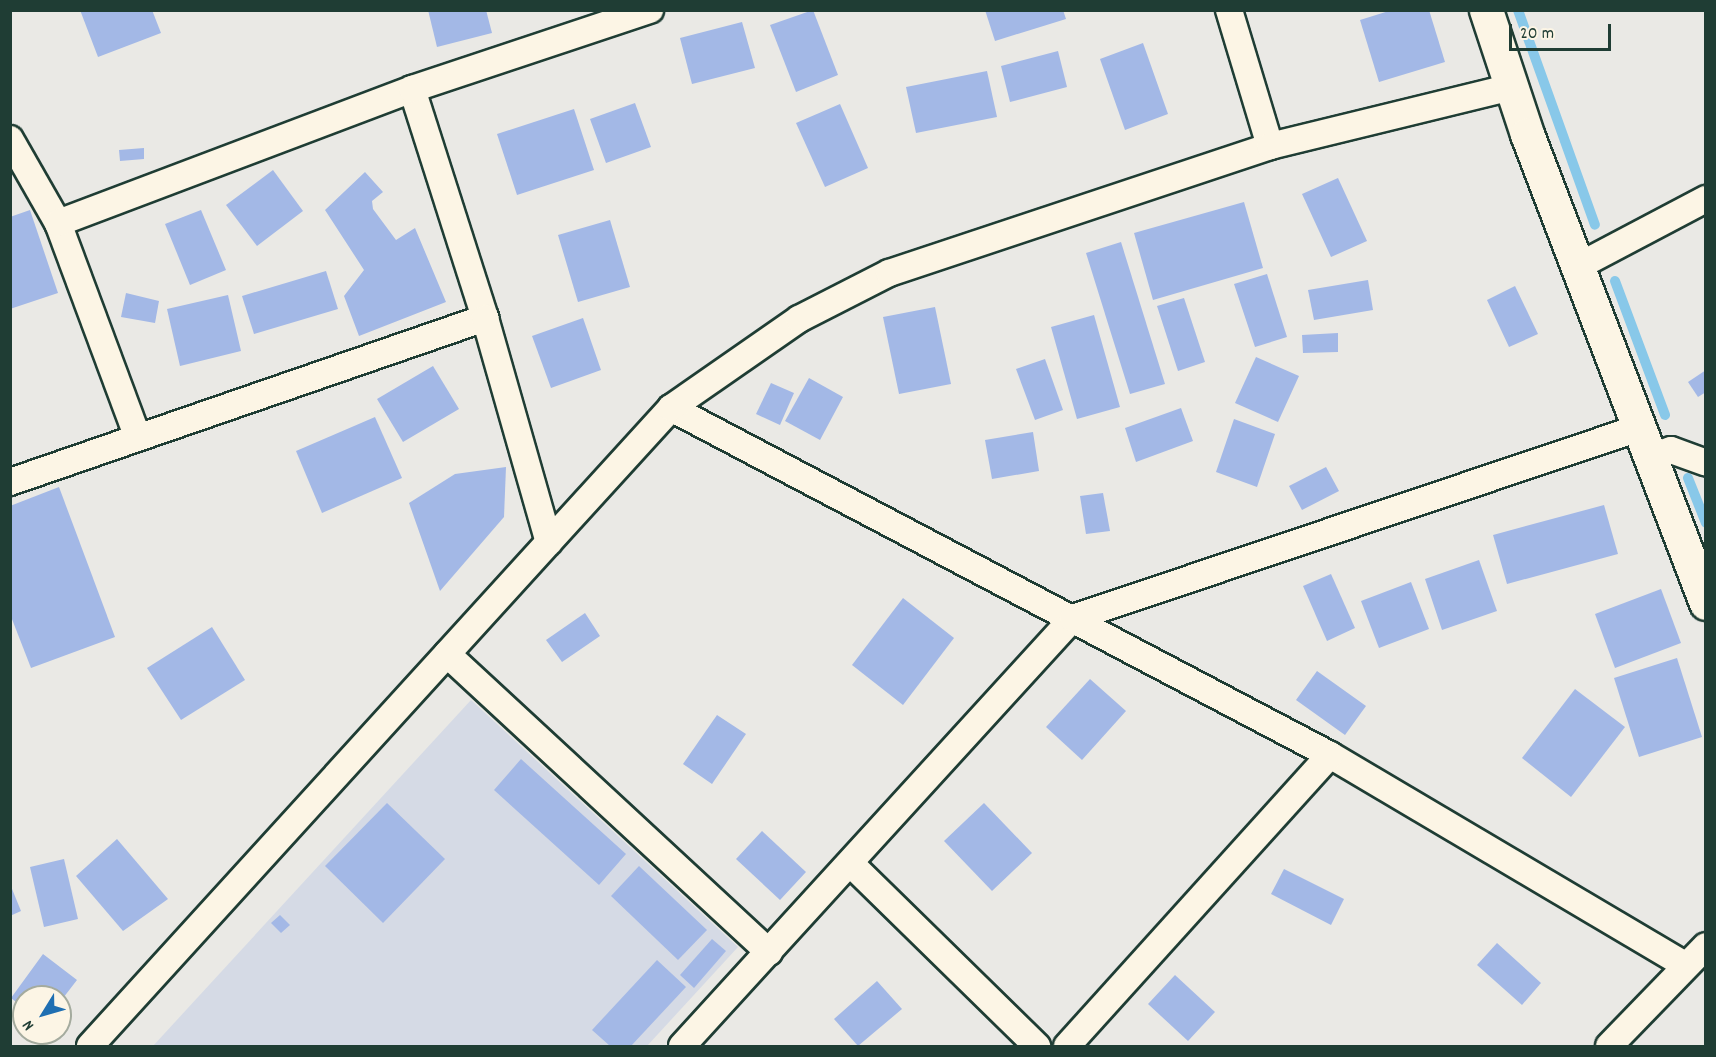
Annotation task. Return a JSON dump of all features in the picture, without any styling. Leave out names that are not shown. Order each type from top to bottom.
[{"type":"street","points":[[58,223],[593,19],[650,10]]},
{"type":"street","points":[[1228,10],[1270,146]]},
{"type":"street","points":[[1492,16],[1512,87],[1577,267],[1706,603]]},
{"type":"street","points":[[90,1047],[671,408],[799,319],[889,273],[1270,146],[1512,87]]},
{"type":"street","points":[[412,88],[485,318],[549,542]]},
{"type":"street","points":[[10,140],[58,223],[138,438]]},
{"type":"street","points":[[1577,267],[1706,200]]},
{"type":"street","points":[[10,482],[485,318]]},
{"type":"street","points":[[671,408],[1330,755],[1684,964]]},
{"type":"street","points":[[682,1047],[1073,618],[1645,443],[1706,463]]},
{"type":"street","points":[[447,654],[769,952]]},
{"type":"street","points":[[1067,1047],[1330,755]]},
{"type":"street","points":[[850,863],[1037,1047]]},
{"type":"street","points":[[1609,1047],[1684,964],[1706,946]]},
{"type":"shaded area","points":[[471,700],[738,947],[647,1046],[153,1046]]},
{"type":"building","points":[[80,10],[152,10],[161,33],[98,57]]},
{"type":"building","points":[[428,10],[486,10],[492,33],[437,47]]},
{"type":"building","points":[[813,10],[838,75],[796,92],[770,25]]},
{"type":"building","points":[[985,10],[1063,10],[1066,19],[995,41]]},
{"type":"building","points":[[1392,10],[1429,10],[1445,62],[1379,82],[1360,20]]},
{"type":"building","points":[[742,22],[755,68],[692,84],[680,38]]},
{"type":"building","points":[[1143,43],[1168,114],[1125,130],[1100,59]]},
{"type":"building","points":[[1058,51],[1067,87],[1010,102],[1001,66]]},
{"type":"building","points":[[987,71],[997,117],[916,133],[906,87]]},
{"type":"building","points":[[635,103],[651,147],[606,163],[590,119]]},
{"type":"building","points":[[840,104],[868,168],[825,187],[796,123]]},
{"type":"building","points":[[574,109],[594,170],[517,195],[497,134]]},
{"type":"building","points":[[144,148],[144,159],[120,161],[119,150]]},
{"type":"building","points":[[273,170],[303,211],[257,246],[226,205]]},
{"type":"building","points":[[365,172],[383,192],[372,201],[373,209],[396,240],[415,228],[446,302],[359,336],[344,296],[364,270],[325,210]]},
{"type":"building","points":[[1338,178],[1367,241],[1331,257],[1302,194]]},
{"type":"building","points":[[1244,202],[1263,268],[1153,300],[1134,233]]},
{"type":"building","points":[[30,210],[58,293],[10,309],[10,217]]},
{"type":"building","points":[[201,210],[226,270],[190,285],[165,224]]},
{"type":"building","points":[[610,220],[630,287],[578,302],[558,235]]},
{"type":"building","points":[[1121,242],[1165,384],[1130,394],[1086,253]]},
{"type":"building","points":[[326,271],[338,309],[254,334],[242,296]]},
{"type":"building","points":[[1267,274],[1287,337],[1255,347],[1234,284]]},
{"type":"building","points":[[1368,280],[1373,310],[1314,320],[1308,290]]},
{"type":"building","points":[[1515,286],[1538,334],[1509,347],[1487,300]]},
{"type":"building","points":[[126,293],[159,301],[155,323],[121,317]]},
{"type":"building","points":[[228,295],[241,351],[180,366],[167,309]]},
{"type":"building","points":[[1184,298],[1205,362],[1178,371],[1157,306]]},
{"type":"building","points":[[935,307],[951,384],[899,394],[883,317]]},
{"type":"building","points":[[1094,315],[1120,407],[1077,419],[1051,327]]},
{"type":"building","points":[[583,318],[601,370],[551,388],[532,336]]},
{"type":"building","points":[[1338,333],[1338,352],[1303,353],[1302,335]]},
{"type":"building","points":[[1256,357],[1299,376],[1278,422],[1235,403]]},
{"type":"building","points":[[1045,359],[1063,410],[1035,420],[1016,369]]},
{"type":"building","points":[[433,366],[459,409],[403,442],[377,399]]},
{"type":"building","points":[[1706,370],[1706,392],[1698,397],[1688,382]]},
{"type":"building","points":[[809,378],[843,397],[820,440],[785,421]]},
{"type":"building","points":[[771,383],[794,393],[780,425],[756,414]]},
{"type":"building","points":[[1181,408],[1193,441],[1136,462],[1125,428]]},
{"type":"building","points":[[375,417],[402,478],[322,513],[296,451]]},
{"type":"building","points":[[1234,419],[1275,434],[1257,487],[1216,472]]},
{"type":"building","points":[[1033,432],[1039,471],[992,479],[985,440]]},
{"type":"building","points":[[506,467],[504,517],[440,591],[409,503],[455,474]]},
{"type":"building","points":[[1326,467],[1339,491],[1302,510],[1289,486]]},
{"type":"building","points":[[59,487],[115,637],[31,668],[10,614],[10,506]]},
{"type":"building","points":[[1103,493],[1110,531],[1086,534],[1080,496]]},
{"type":"building","points":[[1604,505],[1618,554],[1507,584],[1493,535]]},
{"type":"building","points":[[1479,560],[1497,611],[1442,630],[1425,579]]},
{"type":"building","points":[[1331,574],[1355,628],[1327,641],[1303,586]]},
{"type":"building","points":[[1411,582],[1429,629],[1379,648],[1361,601]]},
{"type":"building","points":[[1661,589],[1681,643],[1615,668],[1595,614]]},
{"type":"building","points":[[903,598],[954,638],[903,705],[852,665]]},
{"type":"building","points":[[585,613],[600,636],[562,662],[546,640]]},
{"type":"building","points":[[212,627],[245,680],[181,720],[147,668]]},
{"type":"building","points":[[1677,658],[1702,737],[1639,757],[1614,678]]},
{"type":"building","points":[[1317,671],[1366,706],[1345,735],[1296,700]]},
{"type":"building","points":[[1090,679],[1126,711],[1082,760],[1046,727]]},
{"type":"building","points":[[1575,689],[1625,727],[1571,797],[1522,758]]},
{"type":"building","points":[[717,715],[746,734],[712,784],[683,764]]},
{"type":"building","points":[[521,759],[626,854],[599,885],[494,790]]},
{"type":"building","points":[[387,803],[445,859],[383,923],[325,866]]},
{"type":"building","points":[[984,803],[1032,853],[992,891],[944,841]]},
{"type":"building","points":[[762,831],[806,872],[780,900],[736,859]]},
{"type":"building","points":[[117,839],[168,899],[123,931],[76,876]]},
{"type":"building","points":[[64,859],[78,919],[44,927],[30,867]]},
{"type":"building","points":[[639,866],[707,930],[678,960],[611,896]]},
{"type":"building","points":[[1284,869],[1344,899],[1331,925],[1271,894]]},
{"type":"building","points":[[10,884],[21,911],[10,916]]},
{"type":"building","points":[[280,915],[290,925],[281,933],[271,923]]},
{"type":"building","points":[[712,939],[726,951],[694,988],[680,975]]},
{"type":"building","points":[[1497,943],[1541,983],[1522,1005],[1477,965]]},
{"type":"building","points":[[43,954],[77,980],[72,986],[20,985]]},
{"type":"building","points":[[657,960],[686,987],[631,1046],[610,1046],[592,1030]]},
{"type":"building","points":[[1175,975],[1215,1012],[1188,1041],[1148,1004]]},
{"type":"building","points":[[877,981],[902,1009],[858,1046],[834,1019]]},
{"type":"waterway","points":[[1518,10],[1595,225]]},
{"type":"waterway","points":[[1615,281],[1665,415]]},
{"type":"waterway","points":[[1688,478],[1706,523]]}]
